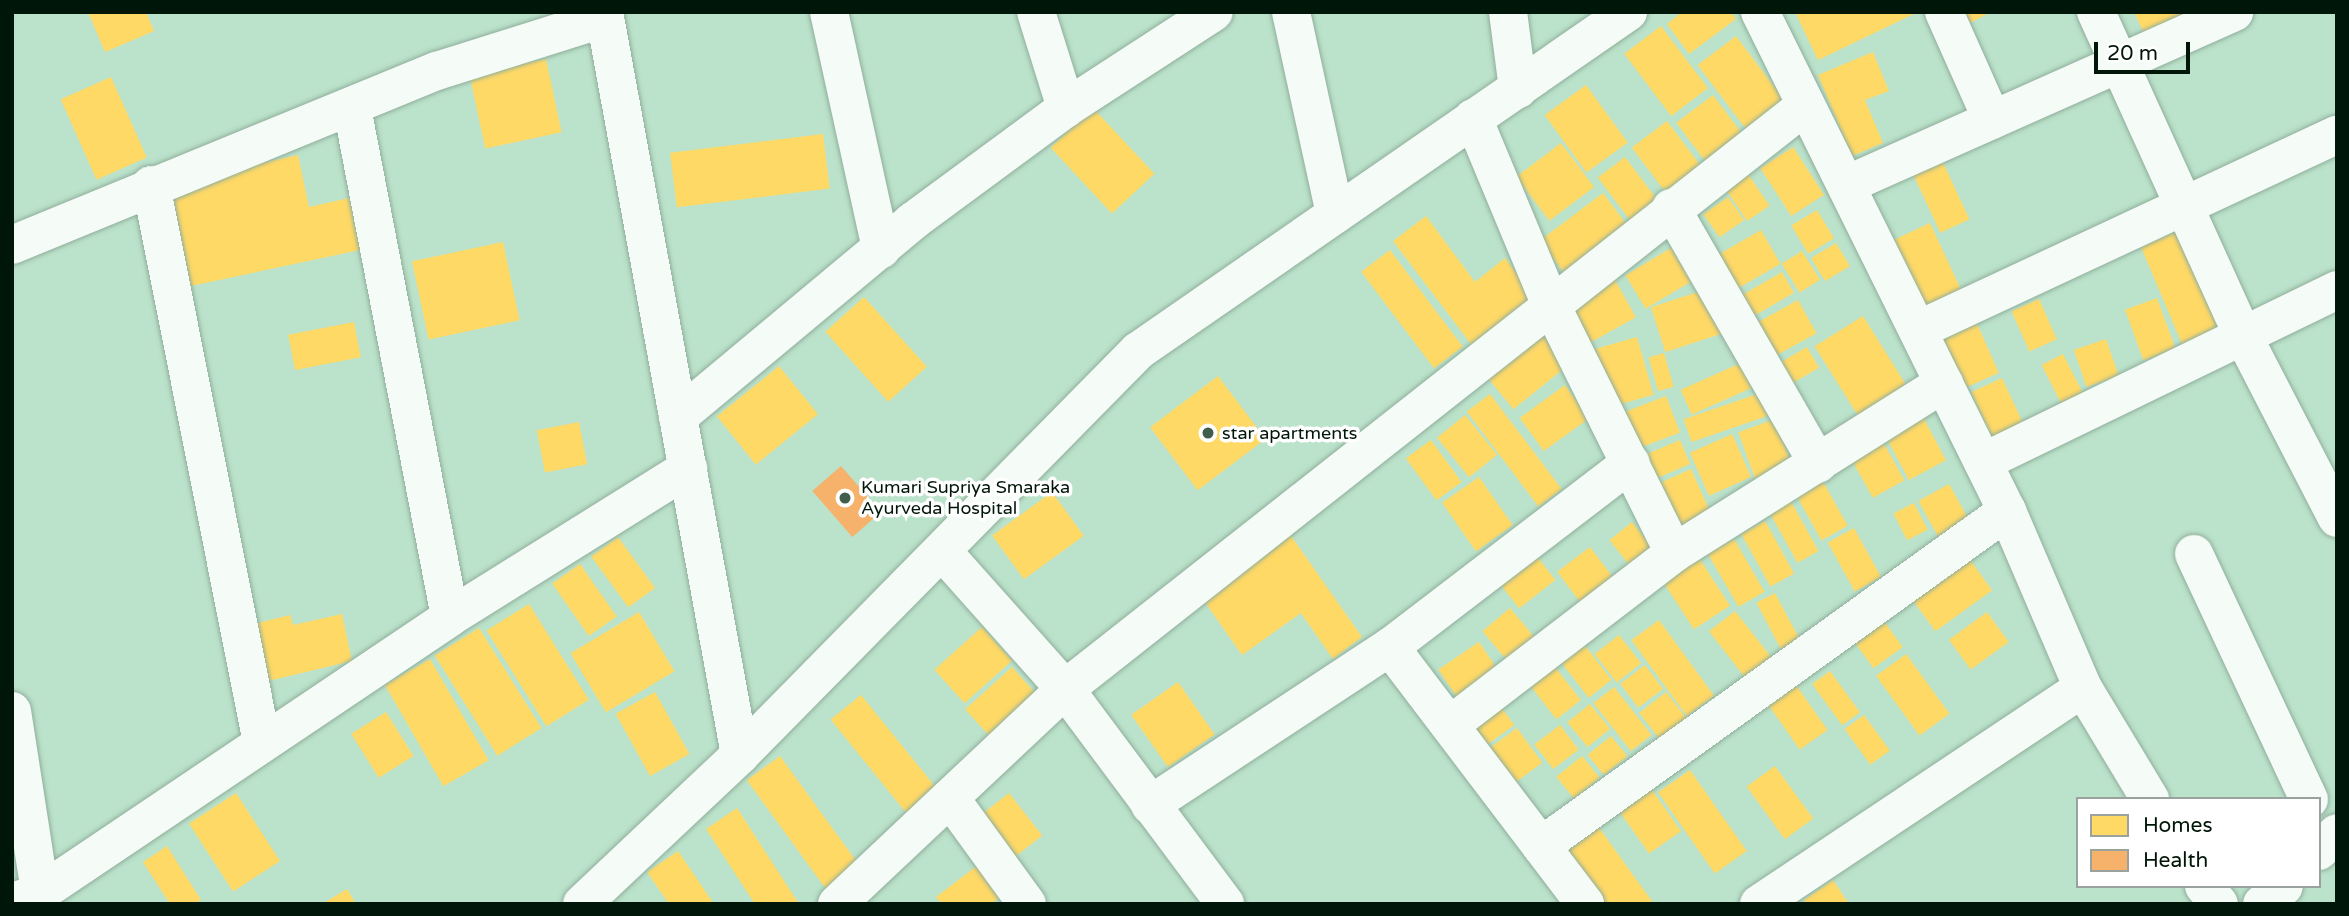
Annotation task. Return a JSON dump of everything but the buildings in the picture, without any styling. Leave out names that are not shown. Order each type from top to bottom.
[{"type":"street","points":[[829,12],[881,249]]},
{"type":"street","points":[[1036,12],[1066,108]]},
{"type":"street","points":[[678,417],[881,249],[1066,108],[1214,12]]},
{"type":"street","points":[[1291,12],[1335,215]]},
{"type":"street","points":[[1508,12],[1518,89]]},
{"type":"street","points":[[582,904],[740,755],[943,552],[1138,351],[1629,12]]},
{"type":"street","points":[[1760,12],[2007,510],[2083,688],[2149,797]]},
{"type":"street","points":[[1944,12],[1992,120]]},
{"type":"street","points":[[2096,12],[2242,334],[2337,518]]},
{"type":"street","points":[[1846,185],[2234,12]]},
{"type":"street","points":[[12,246],[151,185],[352,108],[437,71],[604,15],[740,755]]},
{"type":"street","points":[[845,901],[1065,689],[1550,303],[1806,105]]},
{"type":"street","points":[[352,108],[450,618]]},
{"type":"street","points":[[1473,118],[1550,303],[1674,553]]},
{"type":"street","points":[[1917,330],[2337,135]]},
{"type":"street","points":[[151,185],[262,743]]},
{"type":"street","points":[[1671,208],[1818,464]]},
{"type":"street","points":[[1983,462],[2337,290]]},
{"type":"street","points":[[1450,725],[1674,553],[1944,383]]},
{"type":"street","points":[[1150,805],[1390,647],[1631,463]]},
{"type":"street","points":[[12,711],[31,900],[450,618],[688,468]]},
{"type":"street","points":[[1541,846],[2007,510]]},
{"type":"street","points":[[943,552],[1065,689],[1225,904]]},
{"type":"street","points":[[2194,554],[2308,797]]},
{"type":"street","points":[[1390,647],[1585,904]]},
{"type":"street","points":[[1759,904],[2083,688]]},
{"type":"street","points":[[950,798],[1027,904]]},
{"type":"street","points":[[2206,888],[2219,904]]},
{"type":"street","points":[[2262,904],[2282,888]]},
{"type":"place","name":"star apartments","points":[[1208,433]]},
{"type":"place","name":"Kumari Supriya Smaraka Ayurveda Hospital","points":[[845,498]]}]
